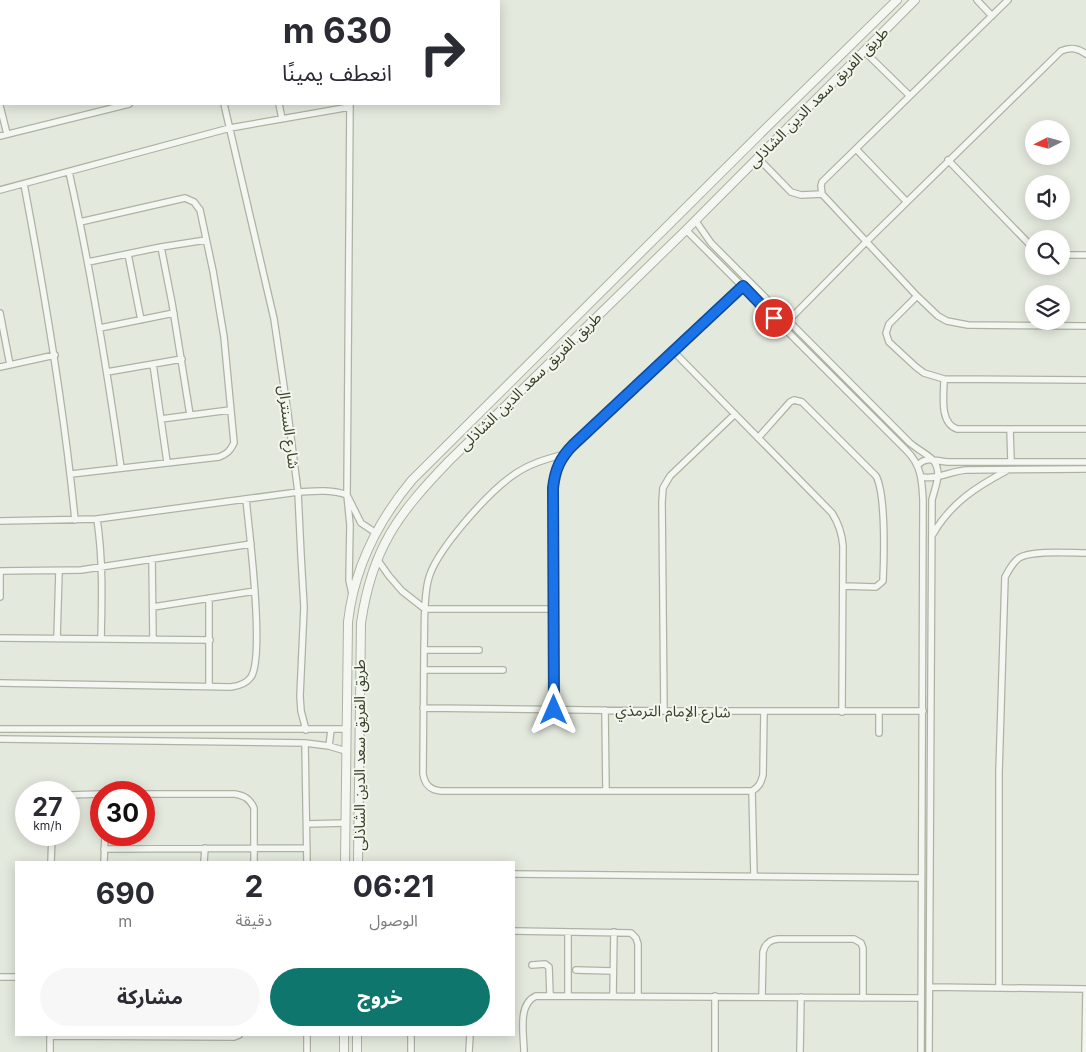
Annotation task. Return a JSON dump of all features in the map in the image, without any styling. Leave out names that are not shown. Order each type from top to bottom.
[{"type":"street","name":"طريق الفريق سعد الدين الشاذلى","points":[[345,861],[348,622],[352,594],[362,560],[383,518],[396,498],[412,480],[897,0]]},
{"type":"street","name":"طريق الفريق سعد الدين الشاذلى","points":[[358,861],[361,623],[368,584],[389,534],[410,503],[449,461],[686,230],[915,0]]},
{"type":"street","points":[[976,0],[992,16]]},
{"type":"street","points":[[1008,0],[822,182],[822,194],[938,316],[957,324],[1086,326]]},
{"type":"street","points":[[888,9],[889,18],[891,20],[896,19]]},
{"type":"street","points":[[871,25],[880,27],[881,32],[879,36]]},
{"type":"street","points":[[789,320],[948,160],[1061,51],[1073,48],[1079,49],[1086,54]]},
{"type":"street","points":[[864,51],[910,96]]},
{"type":"street","points":[[0,106],[3,135],[125,105]]},
{"type":"street","name":"شارع السنترال","points":[[224,105],[274,319],[298,492],[304,607],[300,696],[301,712],[306,730]]},
{"type":"street","points":[[279,105],[282,119]]},
{"type":"street","points":[[0,190],[230,128],[350,106],[347,495],[350,525],[349,573],[352,594]]},
{"type":"street","points":[[856,149],[906,202]]},
{"type":"street","points":[[757,157],[792,192],[801,195],[822,194]]},
{"type":"street","points":[[948,160],[1025,240]]},
{"type":"street","points":[[69,172],[100,328],[121,468]]},
{"type":"street","points":[[24,184],[55,355],[71,474],[75,520]]},
{"type":"street","points":[[71,474],[219,457],[226,454],[234,443],[224,337],[200,210],[194,202],[185,198],[80,222]]},
{"type":"street","points":[[695,220],[711,243],[913,446],[932,459],[937,467],[938,475],[932,500],[929,1052]]},
{"type":"street","points":[[686,230],[907,451],[918,465],[922,476],[923,711],[920,1052]]},
{"type":"street","points":[[88,262],[206,240]]},
{"type":"street","points":[[705,249],[711,243]]},
{"type":"street","points":[[161,247],[182,359],[190,415]]},
{"type":"street","points":[[128,254],[141,320]]},
{"type":"street","points":[[1070,256],[1086,255]]},
{"type":"street","points":[[554,710],[554,475],[564,454],[743,286]]},
{"type":"street","points":[[917,296],[889,324],[886,338],[924,373],[944,379],[1086,380]]},
{"type":"street","points":[[763,306],[769,300]]},
{"type":"street","points":[[100,328],[174,313]]},
{"type":"street","points":[[0,317],[10,365]]},
{"type":"street","points":[[809,352],[814,351],[815,346]]},
{"type":"street","points":[[673,350],[832,513],[837,521],[844,546],[842,712]]},
{"type":"street","points":[[816,359],[817,354],[822,353]]},
{"type":"street","points":[[0,367],[55,355]]},
{"type":"street","points":[[107,372],[182,359]]},
{"type":"street","points":[[153,364],[167,462]]},
{"type":"street","points":[[944,379],[945,415],[948,424],[952,428],[1086,429]]},
{"type":"street","points":[[508,384],[511,395],[517,395]]},
{"type":"street","points":[[492,400],[496,399],[502,405],[500,412]]},
{"type":"street","points":[[758,438],[790,402],[798,400],[876,476],[882,491],[882,581],[876,586],[843,586]]},
{"type":"street","points":[[161,419],[230,410]]},
{"type":"street","points":[[664,711],[663,488],[670,476],[735,414]]},
{"type":"street","points":[[1010,429],[1011,461]]},
{"type":"street","points":[[907,451],[912,451],[913,446]]},
{"type":"street","points":[[564,454],[525,468],[494,490],[440,553],[432,566],[428,580],[425,609],[424,650],[423,774],[424,781],[428,787],[434,790],[752,791],[762,782],[764,711]]},
{"type":"street","points":[[918,465],[924,460],[932,459],[954,462],[1086,462]]},
{"type":"street","points":[[954,462],[952,467],[955,471]]},
{"type":"street","points":[[1062,462],[1062,469]]},
{"type":"street","points":[[922,476],[930,478],[955,471],[1086,469]]},
{"type":"street","points":[[932,535],[945,515],[962,497],[977,486],[1007,470]]},
{"type":"street","points":[[0,521],[97,519],[298,492],[329,491],[347,495]]},
{"type":"street","points":[[347,495],[361,522],[376,533]]},
{"type":"street","points":[[0,683],[242,685],[250,678],[255,668],[256,653],[255,591],[246,499]]},
{"type":"street","points":[[923,500],[932,500]]},
{"type":"street","points":[[97,519],[102,567],[101,639]]},
{"type":"street","points":[[0,597],[0,571],[81,570],[251,544]]},
{"type":"street","points":[[999,988],[999,772],[1005,577],[1011,565],[1019,558],[1028,554],[1086,553]]},
{"type":"street","points":[[377,559],[388,576],[402,591],[425,609],[553,609]]},
{"type":"street","points":[[152,560],[153,640]]},
{"type":"street","points":[[57,639],[59,570]]},
{"type":"street","points":[[153,607],[255,591]]},
{"type":"street","points":[[209,598],[210,686]]},
{"type":"street","points":[[0,638],[210,640]]},
{"type":"street","points":[[424,650],[479,650]]},
{"type":"street","points":[[424,670],[503,670]]},
{"type":"street","points":[[347,676],[352,683],[356,683],[359,678]]},
{"type":"street","points":[[923,688],[931,688]]},
{"type":"street","points":[[347,701],[354,697],[358,700],[359,704]]},
{"type":"street","name":"شارع الإمام الترمذي","points":[[423,708],[664,711],[923,711]]},
{"type":"street","points":[[605,710],[606,790]]},
{"type":"street","points":[[879,712],[879,733]]},
{"type":"street","points":[[0,729],[347,729]]},
{"type":"street","points":[[330,730],[330,746]]},
{"type":"street","points":[[922,736],[931,737]]},
{"type":"street","points":[[0,739],[305,743],[330,746],[346,751]]},
{"type":"street","points":[[305,743],[307,861]]},
{"type":"street","points":[[752,791],[754,876]]},
{"type":"street","points":[[155,794],[244,795],[250,800],[254,808],[254,861]]},
{"type":"street","points":[[307,824],[346,823]]},
{"type":"street","points":[[921,845],[930,845]]},
{"type":"street","points":[[51,861],[52,846]]},
{"type":"street","points":[[204,861],[205,848]]},
{"type":"street","points":[[104,861],[104,849],[307,848]]},
{"type":"street","points":[[515,874],[921,878]]},
{"type":"street","points":[[921,904],[930,904]]},
{"type":"street","points":[[515,932],[631,933],[638,941],[638,996]]},
{"type":"street","points":[[568,932],[568,995]]},
{"type":"street","points":[[613,995],[614,932]]},
{"type":"street","points":[[762,997],[763,952],[769,941],[778,939],[854,939],[862,945],[863,998]]},
{"type":"street","points":[[921,957],[930,957]]},
{"type":"street","points":[[532,965],[545,964],[549,967],[550,995]]},
{"type":"street","points":[[576,970],[613,971]]},
{"type":"street","points":[[0,976],[15,976]]},
{"type":"street","points":[[930,987],[1086,990],[1085,1052]]},
{"type":"street","points":[[524,1052],[525,1005],[536,996],[921,998]]},
{"type":"street","points":[[715,996],[715,1052]]},
{"type":"street","points":[[800,1052],[801,997]]},
{"type":"street","points":[[920,1021],[930,1022]]},
{"type":"street","points":[[50,1052],[50,1036],[234,1036]]},
{"type":"street","points":[[307,1036],[307,1052]]},
{"type":"street","points":[[344,1036],[344,1052]]},
{"type":"street","points":[[357,1036],[357,1052]]},
{"type":"street","points":[[411,1036],[411,1052]]},
{"type":"street","points":[[469,1052],[470,1036]]},
{"type":"route","points":[[554,710],[553,488],[554,475],[558,464],[573,445],[743,286],[774,318]]}]
